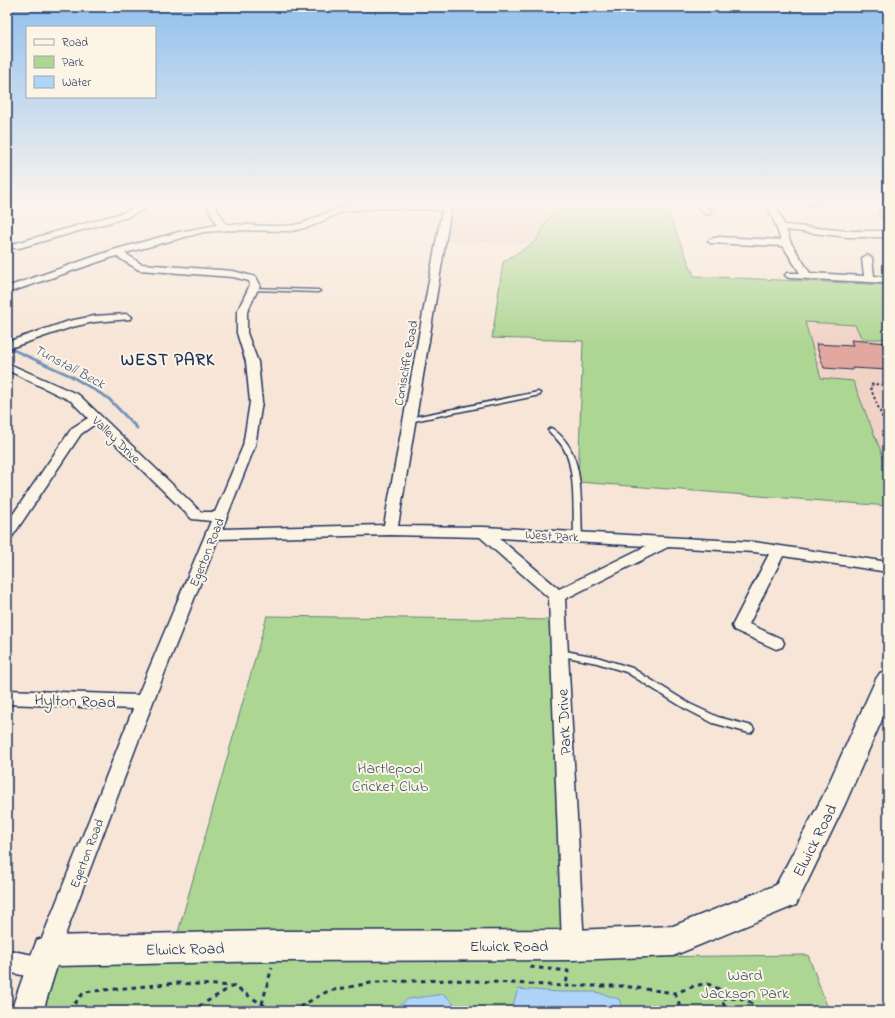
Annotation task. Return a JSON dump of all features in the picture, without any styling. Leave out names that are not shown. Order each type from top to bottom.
[{"type":"street","points":[[7,290],[126,250]]},
{"type":"street","name":"Coniscliffe Road","points":[[390,530],[439,250]]},
{"type":"street","points":[[790,250],[806,275]]},
{"type":"street","points":[[116,252],[139,267],[158,270],[234,274],[253,279],[255,285],[253,289]]},
{"type":"street","points":[[867,258],[868,279]]},
{"type":"street","points":[[790,275],[888,280]]},
{"type":"street","name":"Egerton Road","points":[[44,960],[144,702],[249,446],[256,402],[252,362],[242,333],[242,312],[253,289]]},
{"type":"street","points":[[7,346],[69,324],[94,319],[127,317]]},
{"type":"street","name":"Valley Drive","points":[[7,366],[75,398],[196,516],[217,526]]},
{"type":"street","points":[[7,534],[76,431],[96,418]]},
{"type":"street","name":"West Park","points":[[217,526],[484,532],[754,546],[888,567]]},
{"type":"street","points":[[484,532],[557,596],[666,542]]},
{"type":"street","points":[[776,643],[740,626],[779,550]]},
{"type":"street","name":"Park Drive","points":[[557,596],[573,945]]},
{"type":"street","name":"Elwick Road","points":[[44,960],[278,946],[573,945],[673,941],[786,895],[832,804],[888,679]]},
{"type":"street","name":"Hylton Road","points":[[7,697],[144,702]]},
{"type":"street","points":[[7,961],[44,960],[27,1011]]},
{"type":"lane","points":[[253,289],[318,291]]},
{"type":"lane","points":[[409,420],[538,394]]},
{"type":"lane","points":[[551,430],[560,437],[569,452],[574,475],[578,537]]},
{"type":"lane","points":[[559,653],[597,660],[628,670],[687,706],[716,720],[749,729]]},
{"type":"path","points":[[888,384],[873,384],[870,387],[888,431]]},
{"type":"path","points":[[262,1004],[278,946]]},
{"type":"path","points":[[526,967],[568,971],[566,986]]},
{"type":"path","points":[[292,1011],[328,991],[376,982],[454,980],[566,986],[622,986],[675,993],[697,984],[708,984],[719,989],[726,1011]]},
{"type":"path","points":[[69,1011],[84,992],[178,983],[233,986],[273,1011]]},
{"type":"path","points":[[191,1011],[233,986]]},
{"type":"path","points":[[675,993],[682,1011]]},
{"type":"path","points":[[722,998],[746,999],[761,1011]]},
{"type":"shaded area","points":[[805,322],[855,325],[862,339],[888,339],[888,469],[821,378]]},
{"type":"green space","points":[[523,250],[683,250],[694,276],[888,285],[888,339],[862,339],[855,325],[805,322],[821,378],[853,381],[888,469],[888,506],[578,482],[583,341],[492,338],[503,262]]},
{"type":"green space","name":"Hartlepool Cricket Club","points":[[267,616],[552,620],[564,932],[177,936]]},
{"type":"green space","name":"Ward Jackson Park","points":[[808,955],[829,1011],[43,1011],[57,964]]},
{"type":"water","points":[[518,989],[561,992],[596,992],[619,999],[623,1011],[511,1011]]},
{"type":"water","points":[[444,994],[461,1011],[392,1011],[408,999]]},
{"type":"building","points":[[851,340],[888,343],[888,370],[824,368],[816,344],[853,346]]},
{"type":"waterway","name":"Tunstall Beck","points":[[7,347],[71,376],[108,398],[137,428]]},
{"type":"district","name":"WEST PARK","points":[[168,359]]}]
